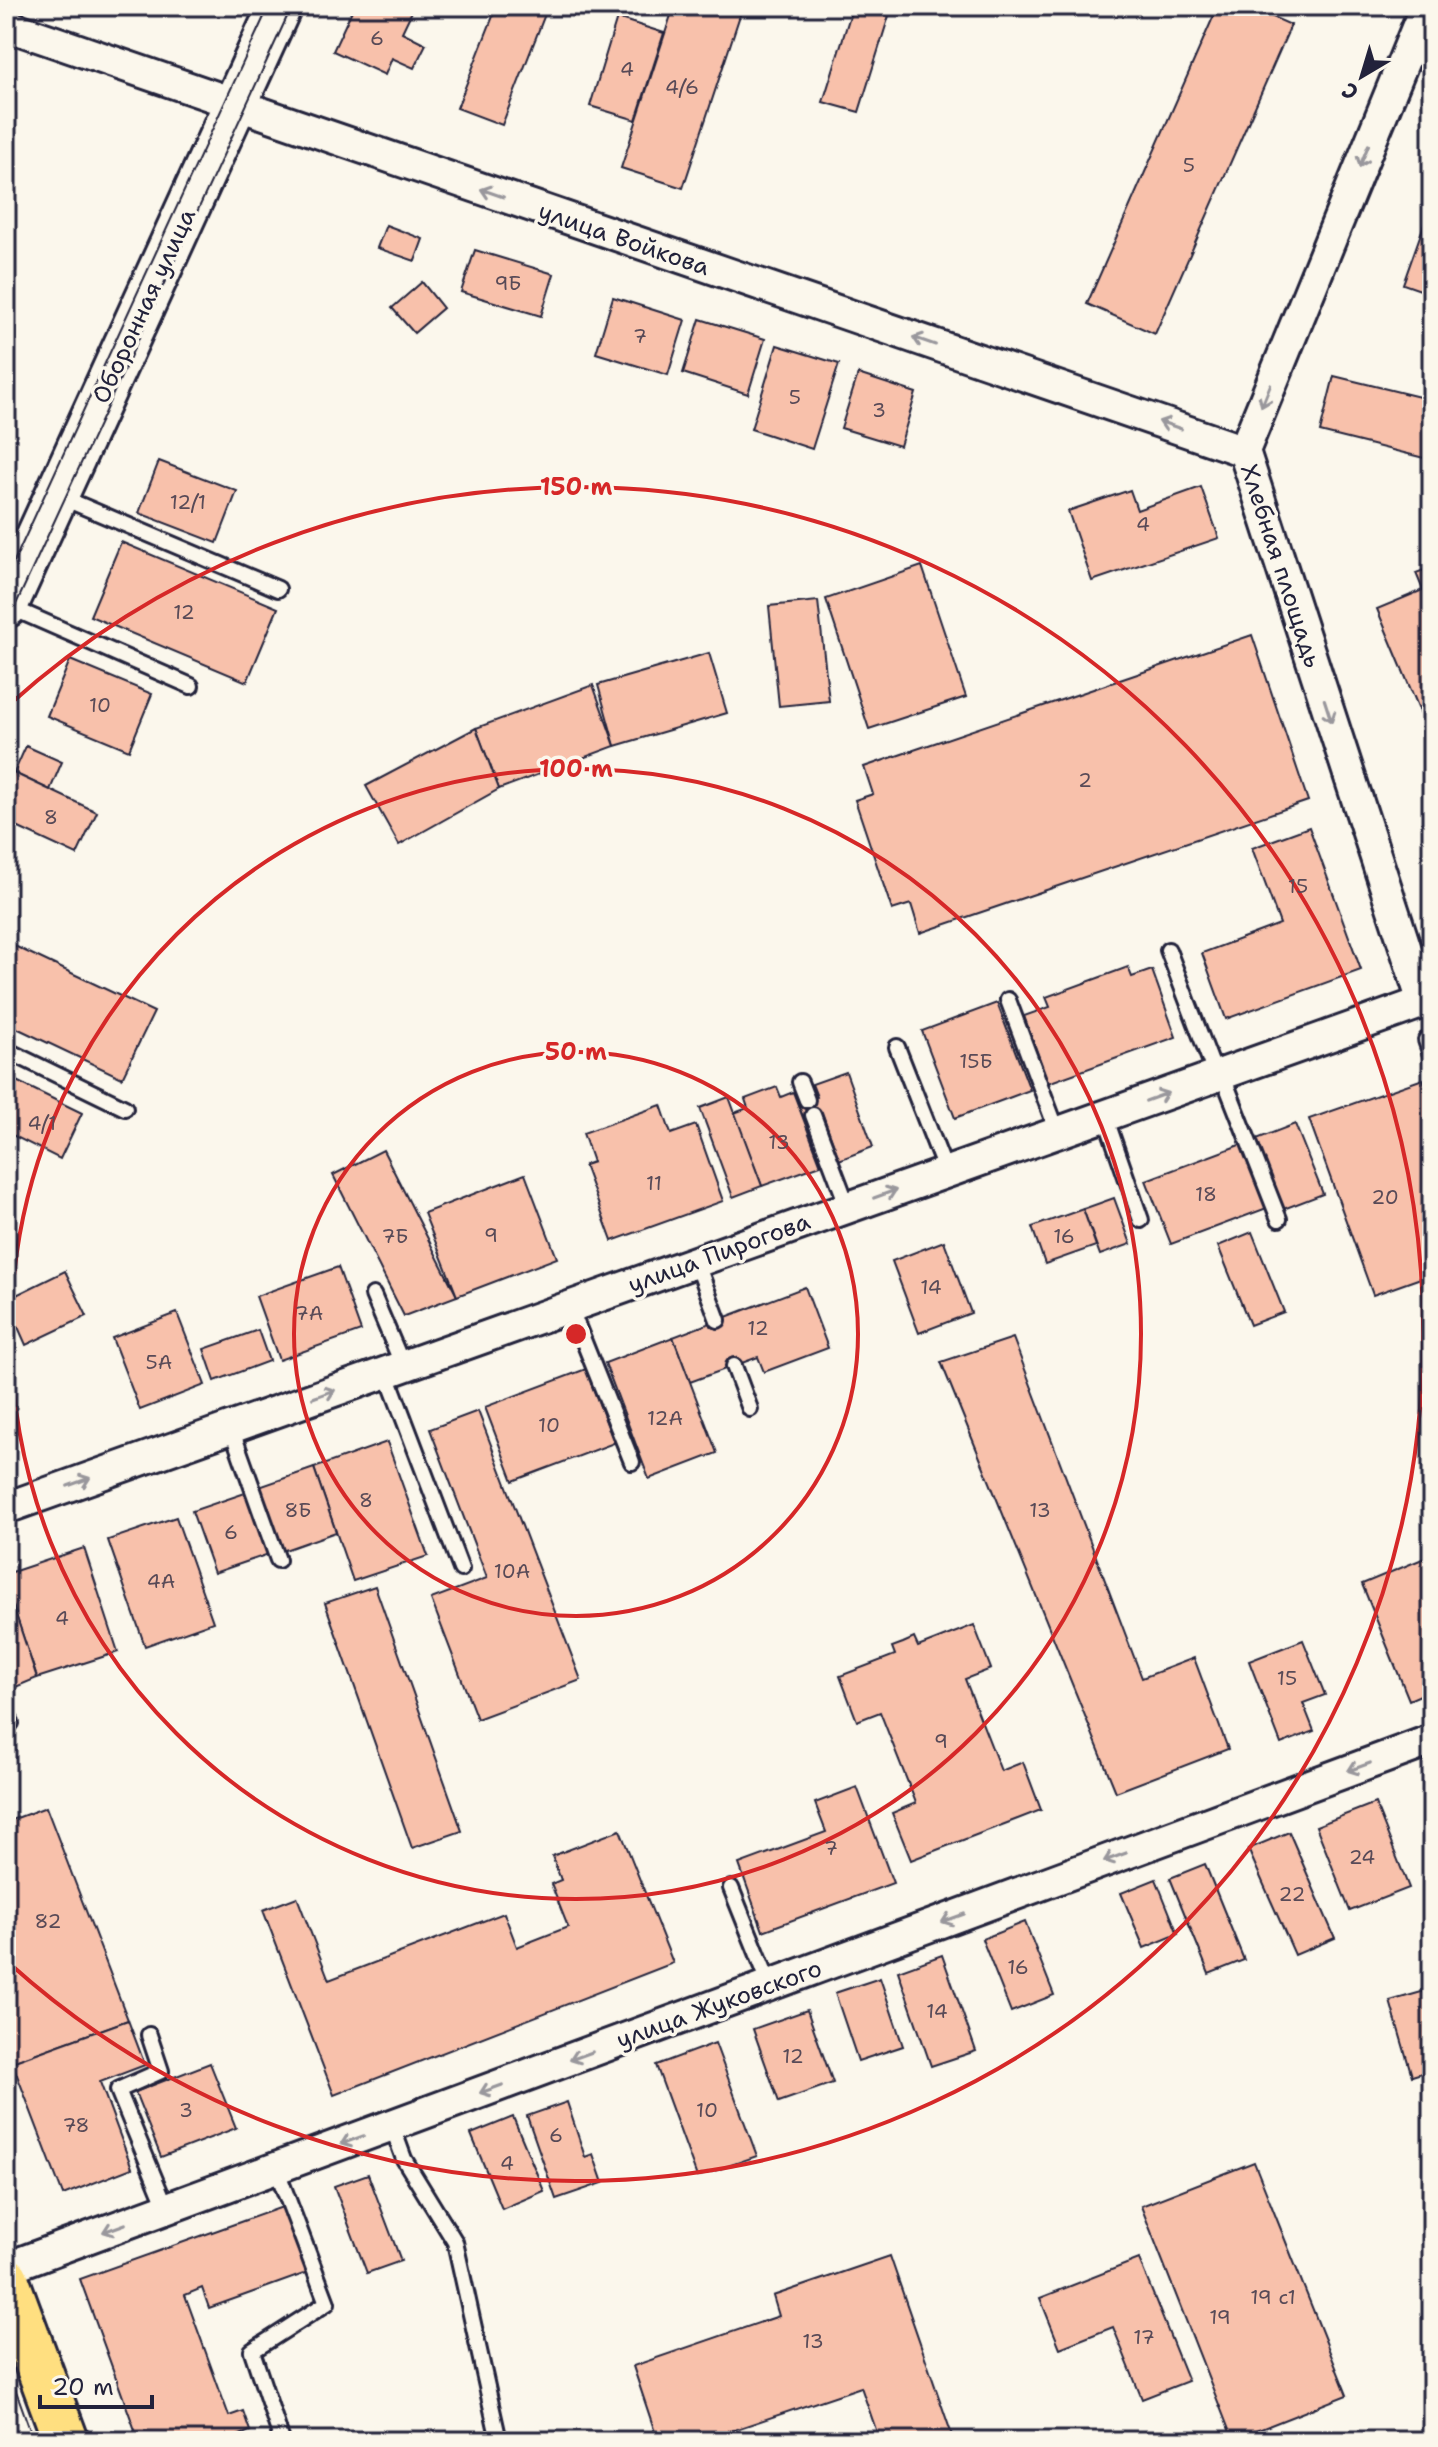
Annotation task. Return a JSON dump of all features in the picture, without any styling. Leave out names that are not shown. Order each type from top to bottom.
[{"type":"main road","name":"Оборонная улица","points":[[6,605],[237,106],[280,6]]},
{"type":"main road","points":[[6,2279],[66,2441]]},
{"type":"street","name":"Хлебная площадь","points":[[1426,6],[1244,451],[1427,1000]]},
{"type":"street","name":"улица Войкова","points":[[6,25],[1244,451]]},
{"type":"street","name":"улица Пирогова","points":[[6,1508],[1427,1000]]},
{"type":"street","name":"улица Жуковского","points":[[6,2268],[1432,1740]]},
{"type":"lane","points":[[57,495],[278,589]]},
{"type":"lane","points":[[6,605],[191,686]]},
{"type":"lane","points":[[1168,950],[1279,1219]]},
{"type":"lane","points":[[1008,1000],[1058,1133]]},
{"type":"lane","points":[[1426,1040],[1432,1058]]},
{"type":"lane","points":[[897,1047],[946,1172]]},
{"type":"lane","points":[[6,1050],[125,1108]]},
{"type":"lane","points":[[800,1082],[807,1100]]},
{"type":"lane","points":[[813,1115],[848,1207]]},
{"type":"lane","points":[[1105,1116],[1141,1220]]},
{"type":"lane","points":[[696,1261],[718,1320]]},
{"type":"lane","points":[[373,1295],[394,1369],[461,1569]]},
{"type":"lane","points":[[570,1307],[632,1462]]},
{"type":"lane","points":[[734,1366],[750,1409]]},
{"type":"lane","points":[[231,1428],[278,1560]]},
{"type":"lane","points":[[731,1888],[770,1985]]},
{"type":"lane","points":[[149,2035],[161,2071],[118,2090],[167,2209]]},
{"type":"lane","points":[[392,2126],[404,2159],[455,2242],[499,2441]]},
{"type":"lane","points":[[276,2168],[327,2303],[252,2351],[282,2441]]},
{"type":"building","points":[[354,6],[414,7],[402,32],[426,44],[414,68],[392,58],[385,75],[333,51]]},
{"type":"building","points":[[497,6],[524,6],[545,14],[502,125],[457,108]]},
{"type":"building","points":[[674,6],[743,6],[683,188],[621,168]]},
{"type":"building","points":[[853,6],[892,6],[859,112],[823,102]]},
{"type":"building","points":[[1218,6],[1248,6],[1291,25],[1155,334],[1087,304]]},
{"type":"building","points":[[617,18],[664,33],[636,120],[590,106]]},
{"type":"building","points":[[1432,202],[1432,294],[1403,284]]},
{"type":"building","points":[[386,225],[423,239],[415,261],[377,248]]},
{"type":"building","points":[[475,250],[554,274],[541,316],[461,292]]},
{"type":"building","points":[[422,282],[443,308],[414,333],[392,308]]},
{"type":"building","points":[[613,297],[685,320],[668,375],[596,353]]},
{"type":"building","points":[[700,319],[765,339],[748,394],[683,373]]},
{"type":"building","points":[[777,345],[839,364],[812,449],[751,429]]},
{"type":"building","points":[[858,374],[916,393],[900,446],[841,428]]},
{"type":"building","points":[[1334,376],[1432,400],[1432,460],[1320,432]]},
{"type":"building","points":[[159,461],[237,491],[217,543],[139,513]]},
{"type":"building","points":[[1201,487],[1219,538],[1092,581],[1068,511],[1130,490],[1137,510]]},
{"type":"building","points":[[121,542],[278,608],[247,682],[90,616]]},
{"type":"building","points":[[922,566],[966,697],[869,729],[826,599]]},
{"type":"building","points":[[1432,567],[1432,740],[1377,609],[1423,590],[1416,573]]},
{"type":"building","points":[[818,601],[829,701],[779,706],[769,606]]},
{"type":"building","points":[[1252,635],[1308,801],[920,933],[911,904],[892,910],[855,800],[873,794],[864,767]]},
{"type":"building","points":[[709,653],[727,713],[615,746],[598,685]]},
{"type":"building","points":[[70,660],[152,694],[129,750],[47,716]]},
{"type":"building","points":[[593,685],[615,746],[499,789],[476,728]]},
{"type":"building","points":[[476,728],[499,789],[399,845],[366,786]]},
{"type":"building","points":[[26,746],[62,762],[50,790],[14,773]]},
{"type":"building","points":[[14,773],[97,812],[77,855],[6,822],[6,790]]},
{"type":"building","points":[[1309,827],[1361,970],[1226,1019],[1202,953],[1280,924],[1252,848]]},
{"type":"building","points":[[6,942],[154,1012],[122,1078],[6,1023]]},
{"type":"building","points":[[1128,967],[1132,977],[1152,970],[1176,1037],[1048,1083],[1024,1016],[1050,1007],[1046,997]]},
{"type":"building","points":[[997,1003],[1030,1090],[955,1118],[922,1031]]},
{"type":"building","points":[[846,1072],[873,1147],[839,1160],[822,1112],[804,1119],[798,1104],[817,1097],[812,1084]]},
{"type":"building","points":[[6,1076],[82,1113],[60,1159],[6,1132]]},
{"type":"building","points":[[1423,1079],[1432,1105],[1432,1274],[1373,1295],[1309,1119]]},
{"type":"building","points":[[777,1087],[781,1097],[793,1092],[821,1165],[762,1186],[734,1113],[748,1108],[745,1099]]},
{"type":"building","points":[[729,1097],[762,1186],[733,1197],[700,1108]]},
{"type":"building","points":[[661,1105],[671,1134],[696,1125],[723,1201],[612,1241],[584,1165],[593,1162],[583,1133]]},
{"type":"building","points":[[1295,1124],[1323,1194],[1281,1210],[1254,1140]]},
{"type":"building","points":[[1242,1144],[1267,1208],[1171,1244],[1146,1180]]},
{"type":"building","points":[[383,1150],[457,1296],[404,1316],[333,1175]]},
{"type":"building","points":[[525,1174],[557,1258],[457,1296],[424,1213]]},
{"type":"building","points":[[1114,1198],[1131,1244],[1100,1255],[1083,1209]]},
{"type":"building","points":[[1083,1209],[1096,1246],[1045,1264],[1032,1227]]},
{"type":"building","points":[[1252,1232],[1284,1312],[1250,1325],[1218,1246]]},
{"type":"building","points":[[944,1241],[971,1313],[919,1333],[892,1261]]},
{"type":"building","points":[[338,1267],[361,1331],[279,1360],[256,1296]]},
{"type":"building","points":[[65,1271],[87,1316],[26,1345],[6,1300]]},
{"type":"building","points":[[805,1287],[828,1348],[764,1372],[758,1357],[690,1382],[673,1337]]},
{"type":"building","points":[[177,1313],[205,1385],[140,1410],[112,1338]]},
{"type":"building","points":[[258,1330],[269,1361],[215,1381],[204,1349]]},
{"type":"building","points":[[673,1337],[717,1453],[649,1479],[605,1363]]},
{"type":"building","points":[[1013,1338],[1142,1678],[1194,1658],[1228,1749],[1116,1792],[941,1362]]},
{"type":"building","points":[[586,1369],[614,1443],[513,1481],[485,1407]]},
{"type":"building","points":[[478,1411],[581,1680],[477,1719],[431,1599],[487,1578],[430,1429]]},
{"type":"building","points":[[387,1442],[428,1556],[353,1581],[314,1468]]},
{"type":"building","points":[[314,1468],[336,1532],[282,1551],[259,1487]]},
{"type":"building","points":[[248,1492],[269,1554],[214,1573],[192,1511]]},
{"type":"building","points":[[176,1517],[213,1622],[145,1646],[108,1540]]},
{"type":"building","points":[[84,1548],[118,1652],[37,1678],[6,1585],[6,1574]]},
{"type":"building","points":[[1432,1555],[1432,1690],[1409,1700],[1362,1584]]},
{"type":"building","points":[[6,1585],[37,1678],[11,1689],[6,1675]]},
{"type":"building","points":[[375,1586],[462,1831],[412,1848],[325,1603]]},
{"type":"building","points":[[974,1625],[991,1669],[965,1679],[1001,1771],[1023,1762],[1041,1810],[911,1860],[892,1813],[916,1803],[880,1712],[857,1721],[840,1676],[895,1655],[892,1647],[914,1638],[918,1647]]},
{"type":"building","points":[[1303,1640],[1325,1695],[1303,1703],[1314,1731],[1281,1744],[1249,1661]]},
{"type":"building","points":[[857,1787],[893,1883],[763,1931],[739,1864],[826,1832],[815,1803]]},
{"type":"building","points":[[1375,1803],[1409,1888],[1350,1911],[1316,1826]]},
{"type":"building","points":[[46,1807],[128,2020],[12,2062],[6,2045],[6,1822]]},
{"type":"building","points":[[620,1830],[673,1963],[334,2095],[263,1910],[297,1897],[329,1980],[504,1913],[517,1947],[568,1927],[551,1884],[561,1880],[552,1856]]},
{"type":"building","points":[[1289,1832],[1335,1938],[1295,1955],[1248,1849]]},
{"type":"building","points":[[1205,1864],[1244,1960],[1209,1974],[1170,1878]]},
{"type":"building","points":[[1156,1879],[1178,1934],[1144,1948],[1121,1893]]},
{"type":"building","points":[[1025,1922],[1054,1995],[1011,2012],[982,1939]]},
{"type":"building","points":[[942,1955],[976,2051],[931,2066],[898,1971]]},
{"type":"building","points":[[880,1978],[903,2046],[858,2061],[835,1993]]},
{"type":"building","points":[[1432,1989],[1432,2070],[1412,2076],[1390,2001]]},
{"type":"building","points":[[807,2010],[833,2083],[779,2102],[753,2029]]},
{"type":"building","points":[[128,2020],[145,2065],[100,2082],[132,2168],[63,2195],[12,2062]]},
{"type":"building","points":[[715,2043],[757,2156],[697,2177],[656,2065]]},
{"type":"building","points":[[210,2063],[236,2128],[161,2157],[135,2092]]},
{"type":"building","points":[[567,2102],[585,2157],[593,2154],[603,2183],[556,2199],[527,2116]]},
{"type":"building","points":[[513,2117],[544,2191],[502,2209],[471,2134]]},
{"type":"building","points":[[1254,2162],[1347,2395],[1233,2440],[1141,2206]]},
{"type":"building","points":[[368,2174],[401,2261],[367,2273],[334,2186]]},
{"type":"building","points":[[288,2205],[312,2271],[209,2308],[202,2288],[185,2295],[229,2416],[243,2411],[250,2431],[225,2441],[139,2441],[80,2279]]},
{"type":"building","points":[[890,2256],[954,2441],[880,2441],[861,2387],[701,2441],[658,2441],[633,2366],[779,2316],[773,2296]]},
{"type":"building","points":[[1139,2259],[1188,2381],[1142,2399],[1113,2327],[1060,2348],[1040,2298]]},
{"type":"tram line","points":[[6,579],[269,6]]},
{"type":"tram line","points":[[6,626],[292,6]]},
{"type":"tram line","points":[[6,2363],[34,2441]]},
{"type":"tram line","points":[[6,2416],[15,2441]]}]
